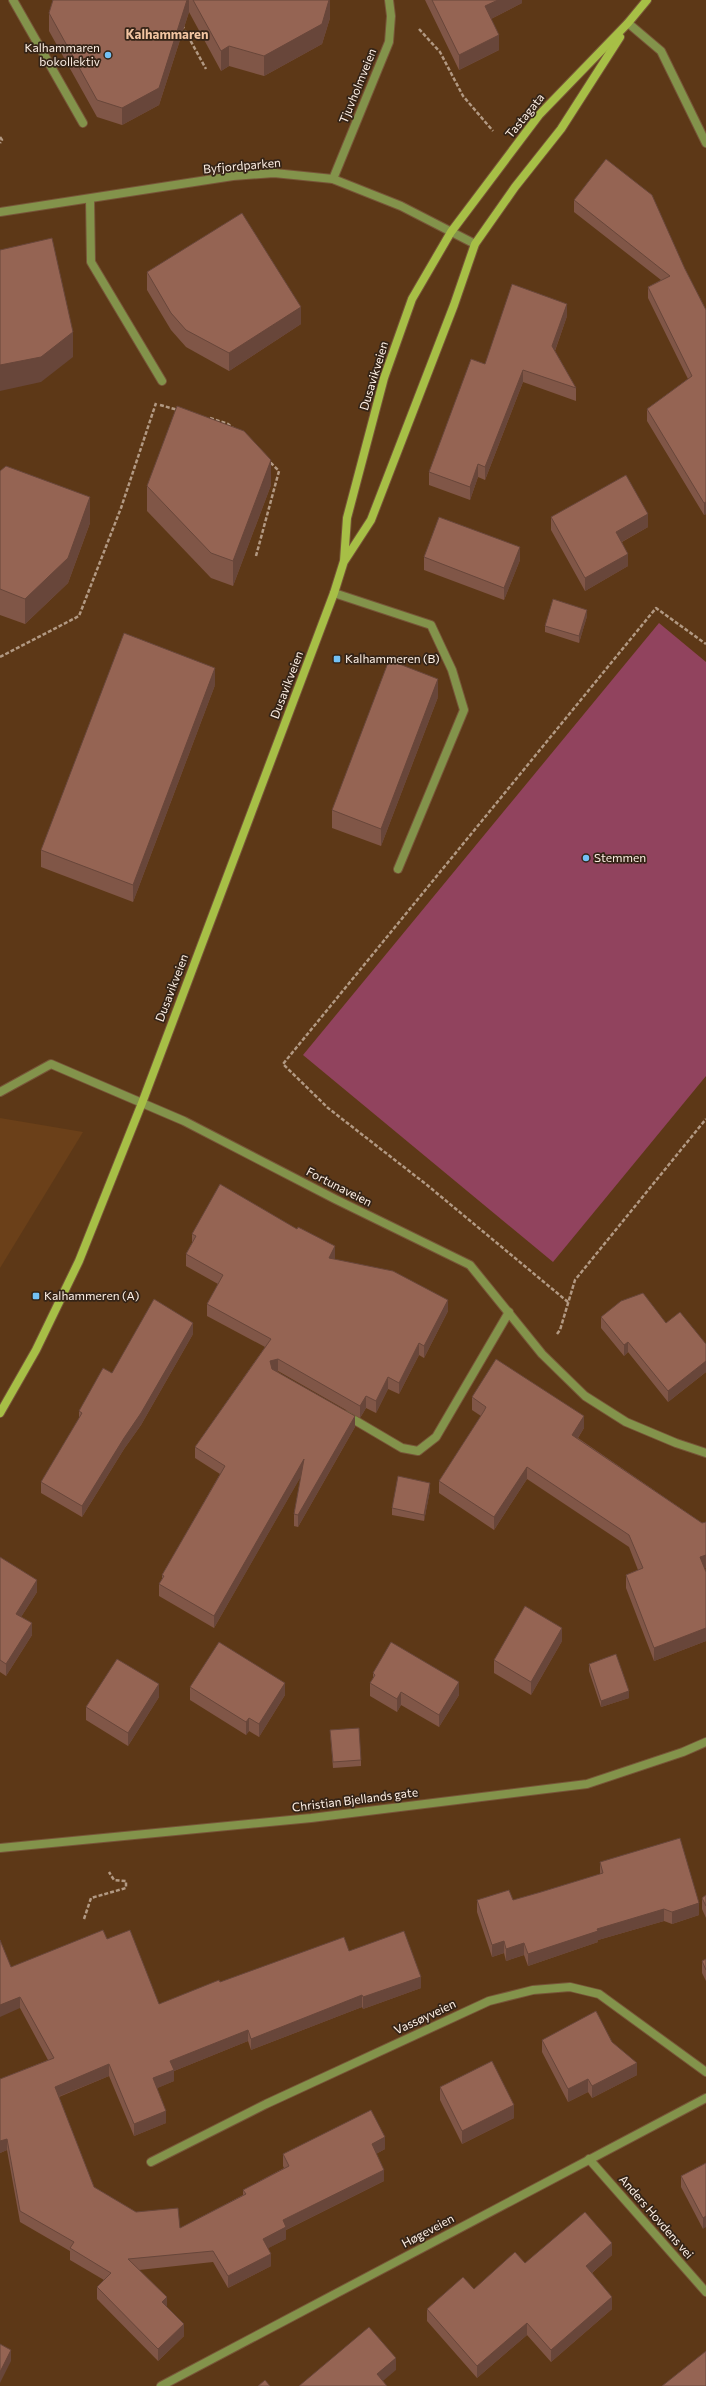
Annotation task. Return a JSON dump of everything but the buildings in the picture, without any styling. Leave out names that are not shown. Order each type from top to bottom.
[{"type":"main road","name":"Tastagata","points":[[452,232],[539,115],[628,23],[647,0]]},
{"type":"main road","name":"Tastagata","points":[[474,244],[515,187],[561,129],[628,23]]},
{"type":"main road","name":"Dusavikveien","points":[[0,1413],[36,1350],[79,1261],[142,1104],[334,593],[344,561],[347,518],[384,378],[412,299],[452,232]]},
{"type":"main road","name":"Dusavikveien","points":[[344,561],[371,520],[454,305],[474,244]]},
{"type":"street","points":[[13,0],[83,123]]},
{"type":"street","name":"Tjuvholmveien","points":[[333,179],[389,42],[391,16],[389,0]]},
{"type":"street","points":[[628,23],[661,51],[706,143]]},
{"type":"street","name":"Byfjordparken","points":[[0,212],[240,176],[274,173],[333,179],[401,206],[474,244]]},
{"type":"street","points":[[90,199],[92,262],[162,381]]},
{"type":"street","points":[[334,593],[431,625],[452,670],[464,710],[398,869]]},
{"type":"street","name":"Fortunaveien","points":[[0,1092],[51,1064],[184,1121],[335,1199],[470,1265],[542,1354],[585,1396],[626,1422],[676,1444],[706,1453]]},
{"type":"street","points":[[341,1412],[402,1448],[418,1451],[436,1437],[509,1312]]},
{"type":"street","name":"Christian Bjellands gate","points":[[0,1848],[311,1818],[587,1784],[684,1752],[706,1742]]},
{"type":"street","name":"Vassøyveien","points":[[151,2162],[266,2104],[489,2000],[533,1990],[570,1987],[599,1994],[706,2072]]},
{"type":"street","name":"Høgeveien","points":[[161,2386],[706,2098]]},
{"type":"street","name":"Anders Hovdens vei","points":[[589,2159],[706,2292]]},
{"type":"path","points":[[180,21],[206,69]]},
{"type":"path","points":[[419,29],[440,52],[464,96],[493,131]]},
{"type":"path","points":[[0,137],[2,140],[0,144]]},
{"type":"path","points":[[0,657],[78,616],[121,508],[162,381]]},
{"type":"path","points":[[155,404],[186,412]]},
{"type":"path","points":[[207,418],[228,424],[234,429]]},
{"type":"path","points":[[256,556],[279,471],[268,460]]},
{"type":"path","points":[[568,1302],[426,1185],[328,1108],[283,1064],[656,608],[706,644]]},
{"type":"path","points":[[542,1354],[560,1330],[575,1280],[706,1119]]},
{"type":"path","points":[[84,1920],[91,1898],[126,1888],[126,1880],[114,1880],[110,1872]]},
{"type":"shaded area","name":"Stemmen","points":[[659,623],[706,662],[706,1076],[553,1262],[303,1055]]},
{"type":"shaded area","points":[[0,1118],[83,1132],[0,1268]]},
{"type":"place","name":"Kalhammaren bokollektiv","points":[[108,55]]},
{"type":"place","name":"Kalhammeren (B)","points":[[337,659]]},
{"type":"place","name":"Stemmen","points":[[586,858]]},
{"type":"place","name":"Kalhammeren (A)","points":[[36,1296]]},
{"type":"district","name":"Kalhammaren","points":[[167,34]]}]
